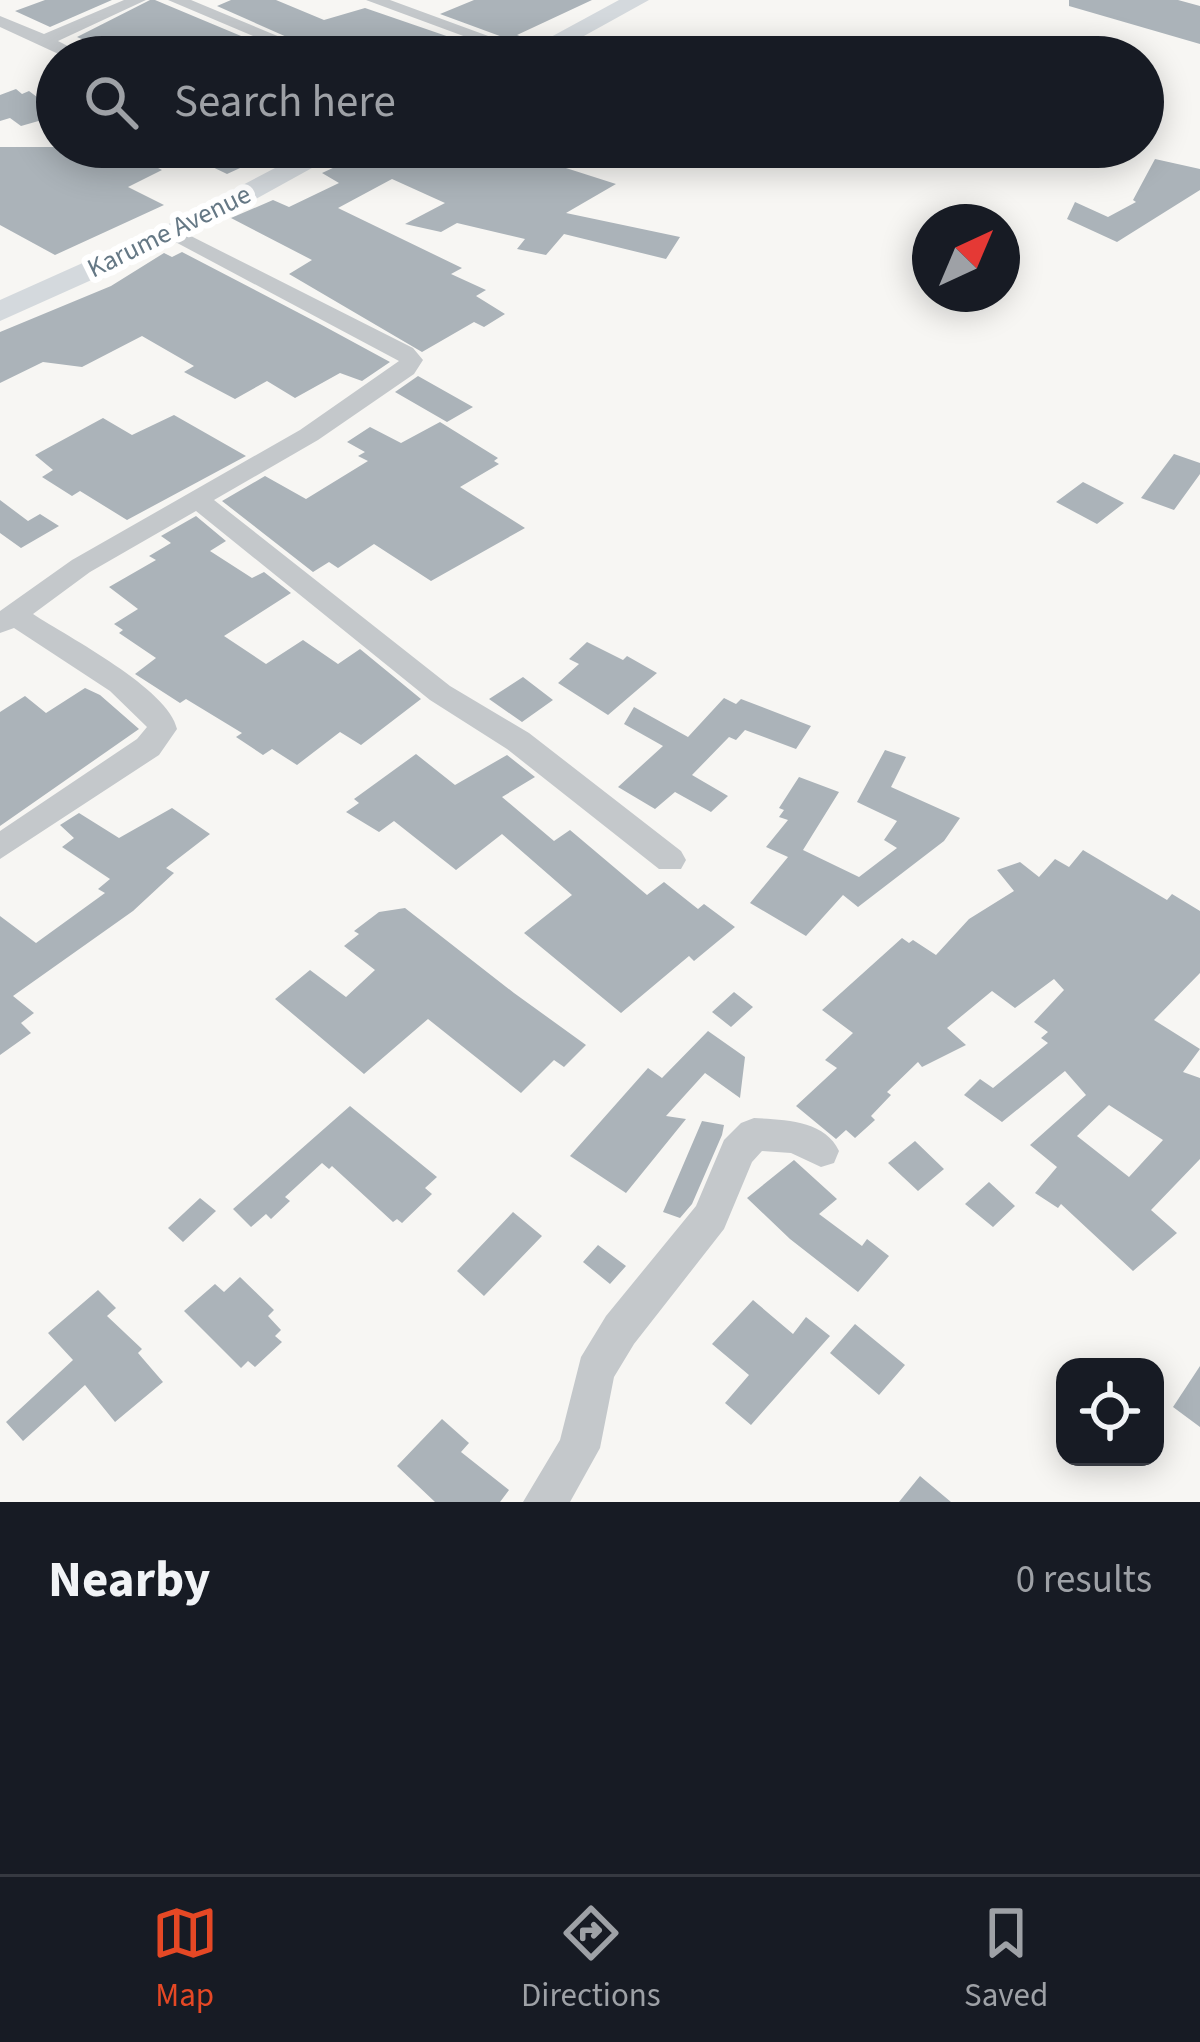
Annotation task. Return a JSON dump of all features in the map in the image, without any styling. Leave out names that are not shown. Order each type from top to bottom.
[{"type":"main road","points":[[568,36],[637,0]]},
{"type":"main road","name":"Karume Avenue","points":[[0,312],[173,232],[282,168]]},
{"type":"street","points":[[55,36],[138,0]]},
{"type":"street","points":[[176,0],[266,36]]},
{"type":"street","points":[[374,0],[410,4],[483,36]]},
{"type":"street","points":[[0,21],[36,38]]},
{"type":"street","points":[[0,847],[148,747],[162,729],[160,718],[120,684],[6,619],[81,566],[309,435],[406,369],[411,360],[405,352],[173,232]]},
{"type":"street","points":[[199,501],[440,693],[518,741],[670,860]]},
{"type":"street","points":[[545,1502],[578,1448],[595,1371],[620,1330],[711,1217],[737,1151],[754,1135],[796,1138],[821,1151]]},
{"type":"building","points":[[45,0],[112,0],[50,27],[15,11]]},
{"type":"building","points":[[155,0],[241,36],[79,36]]},
{"type":"building","points":[[231,0],[276,0],[324,20],[365,8],[446,36],[285,36],[217,6]]},
{"type":"building","points":[[474,0],[592,0],[520,36],[500,36],[440,14]]},
{"type":"building","points":[[1069,0],[1178,0],[1200,6],[1200,44],[1069,6]]},
{"type":"building","points":[[16,89],[22,94],[29,91],[36,96],[36,122],[21,126],[10,118],[0,121],[0,95]]},
{"type":"building","points":[[0,147],[36,147],[36,168],[162,170],[128,187],[164,205],[55,255],[0,225]]},
{"type":"building","points":[[1164,161],[1200,169],[1200,190],[1117,242],[1067,219],[1075,202],[1108,217],[1136,202],[1150,168],[1164,168]]},
{"type":"building","points":[[333,168],[566,168],[616,184],[566,213],[680,237],[666,259],[564,234],[546,255],[517,249],[525,239],[457,223],[441,232],[405,224],[445,203],[392,179],[338,208],[462,268],[451,274],[486,290],[476,296],[505,314],[484,327],[474,322],[422,352],[289,274],[312,260],[231,218],[273,200],[289,207],[339,183],[322,173]]},
{"type":"building","points":[[182,252],[390,362],[362,381],[340,373],[295,398],[267,381],[235,399],[184,372],[194,366],[142,336],[82,367],[43,362],[0,383],[0,332],[111,286],[164,253],[172,257]]},
{"type":"building","points":[[418,376],[473,407],[447,422],[395,392]]},
{"type":"building","points":[[174,415],[246,456],[127,520],[80,491],[72,496],[42,477],[53,470],[35,455],[103,418],[132,435]]},
{"type":"building","points":[[440,422],[498,458],[494,461],[499,464],[460,487],[525,528],[431,581],[374,544],[338,568],[329,562],[313,572],[222,501],[265,476],[306,499],[368,461],[358,456],[365,452],[347,442],[370,427],[401,443]]},
{"type":"building","points":[[1174,454],[1200,463],[1200,474],[1174,510],[1141,498]]},
{"type":"building","points":[[1083,482],[1124,503],[1097,524],[1056,502]]},
{"type":"building","points":[[0,500],[28,521],[40,514],[59,526],[21,548],[0,533]]},
{"type":"building","points":[[196,516],[226,541],[210,551],[252,578],[264,572],[291,593],[224,636],[266,664],[303,640],[338,664],[360,649],[421,699],[361,745],[340,732],[297,765],[272,749],[263,755],[236,737],[242,733],[186,699],[180,703],[135,674],[156,658],[119,633],[123,630],[114,624],[138,609],[109,587],[156,560],[149,556],[171,543],[161,536]]},
{"type":"building","points":[[587,642],[657,673],[608,715],[558,683],[579,664],[569,659]]},
{"type":"building","points":[[523,677],[553,700],[522,722],[489,699]]},
{"type":"building","points":[[85,688],[139,729],[0,826],[0,712],[25,696],[46,713]]},
{"type":"building","points":[[724,698],[736,704],[741,699],[811,726],[796,749],[745,730],[736,740],[729,737],[692,775],[728,796],[711,812],[675,792],[655,809],[618,787],[663,746],[624,724],[634,707],[688,737]]},
{"type":"building","points":[[885,750],[906,757],[891,787],[960,818],[944,841],[858,907],[843,895],[806,936],[750,903],[788,857],[766,847],[788,820],[779,817],[784,810],[779,808],[799,777],[839,792],[803,850],[859,877],[897,848],[884,840],[897,821],[857,802]]},
{"type":"building","points":[[416,754],[455,785],[507,755],[535,777],[502,797],[554,841],[570,830],[647,895],[664,882],[698,909],[704,904],[735,927],[694,961],[689,956],[621,1013],[524,933],[572,895],[502,834],[456,870],[394,821],[379,832],[346,812],[359,803],[354,799]]},
{"type":"building","points":[[172,808],[210,834],[166,868],[174,873],[133,911],[13,996],[34,1013],[21,1023],[31,1033],[0,1055],[0,916],[36,943],[105,893],[98,889],[110,879],[62,847],[74,838],[60,825],[79,813],[119,838]]},
{"type":"building","points":[[1083,850],[1167,900],[1172,894],[1200,911],[1200,973],[1154,1020],[1200,1049],[1183,1072],[1200,1078],[1200,1159],[1151,1210],[1177,1233],[1133,1271],[1061,1204],[1058,1208],[1035,1193],[1057,1167],[1030,1145],[1086,1095],[1065,1071],[1002,1122],[964,1095],[980,1079],[993,1088],[1048,1043],[1041,1038],[1048,1032],[1034,1022],[1064,990],[1054,979],[1015,1008],[992,991],[947,1028],[966,1045],[922,1067],[918,1062],[887,1092],[891,1095],[871,1116],[875,1120],[855,1138],[846,1130],[836,1139],[796,1106],[837,1068],[825,1060],[853,1033],[822,1010],[902,938],[936,955],[969,919],[1014,891],[997,870],[1020,862],[1039,877],[1055,859],[1069,867]],"holes":[[[1109,1105],[1163,1140],[1129,1177],[1077,1136]]]},
{"type":"building","points":[[405,908],[586,1045],[564,1067],[554,1060],[521,1093],[428,1019],[364,1074],[275,999],[310,970],[346,997],[375,970],[344,946],[359,934],[354,931],[379,912]]},
{"type":"building","points":[[734,992],[753,1007],[731,1027],[712,1012]]},
{"type":"building","points":[[708,1031],[745,1057],[740,1098],[705,1073],[666,1116],[686,1119],[626,1193],[570,1156],[648,1068],[662,1078]]},
{"type":"building","points":[[350,1106],[437,1177],[425,1188],[432,1194],[402,1223],[393,1222],[332,1166],[329,1169],[322,1163],[285,1197],[290,1201],[271,1219],[266,1214],[251,1227],[233,1209]]},
{"type":"building","points":[[702,1121],[724,1125],[722,1135],[692,1204],[680,1218],[663,1212]]},
{"type":"building","points":[[915,1141],[944,1169],[918,1191],[888,1163]]},
{"type":"building","points":[[794,1160],[837,1199],[819,1214],[862,1246],[867,1239],[889,1256],[858,1292],[747,1198]]},
{"type":"building","points":[[989,1182],[1015,1206],[993,1227],[965,1204]]},
{"type":"building","points":[[200,1198],[216,1211],[183,1242],[168,1228]]},
{"type":"building","points":[[513,1212],[542,1236],[484,1296],[457,1271]]},
{"type":"building","points":[[598,1245],[626,1266],[610,1284],[583,1262]]},
{"type":"building","points":[[240,1277],[274,1310],[268,1316],[281,1330],[275,1336],[282,1342],[255,1367],[248,1361],[241,1368],[184,1311],[215,1284],[224,1292]]},
{"type":"building","points":[[98,1290],[116,1308],[107,1316],[142,1349],[138,1353],[163,1382],[115,1422],[85,1385],[23,1441],[6,1422],[73,1360],[48,1333]]},
{"type":"building","points":[[753,1300],[793,1334],[806,1317],[830,1336],[751,1425],[725,1403],[749,1375],[712,1344]]},
{"type":"building","points":[[855,1324],[905,1365],[879,1395],[830,1353]]},
{"type":"building","points":[[1200,1366],[1200,1427],[1173,1407]]},
{"type":"building","points":[[442,1419],[469,1443],[461,1452],[509,1490],[500,1502],[435,1502],[397,1466]]},
{"type":"building","points":[[920,1476],[951,1502],[899,1502]]}]
